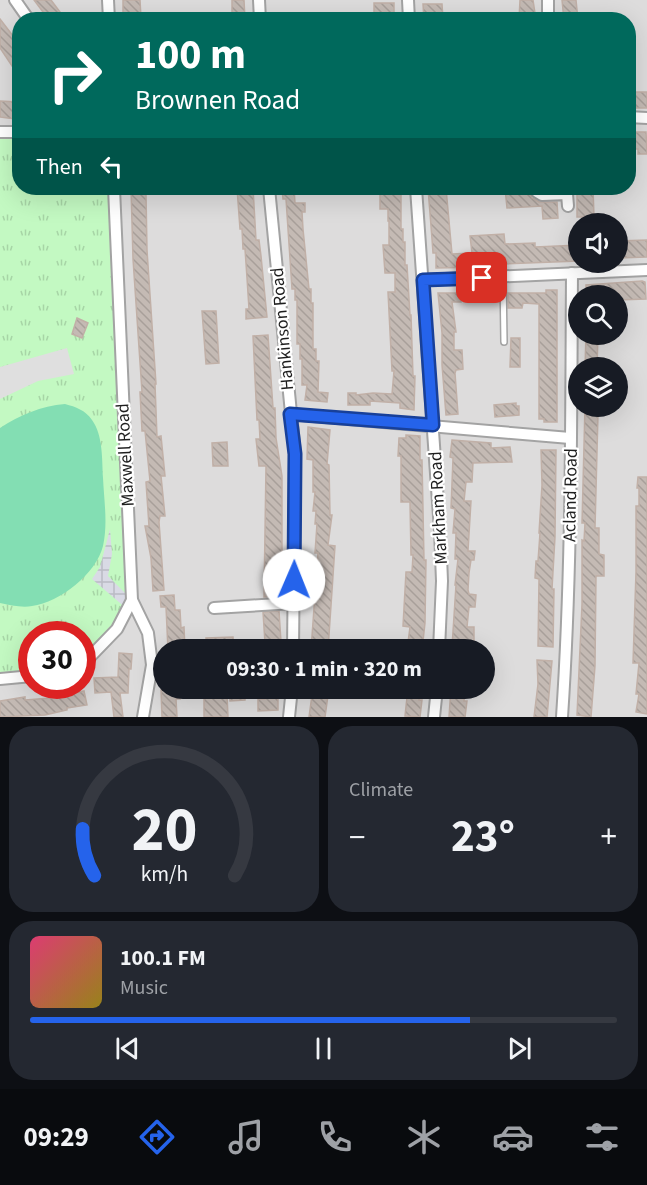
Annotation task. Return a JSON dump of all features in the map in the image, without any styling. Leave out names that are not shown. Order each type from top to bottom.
[{"type":"street","name":"Maxwell Road","points":[[114,195],[132,600],[148,633],[152,665],[143,717]]},
{"type":"street","name":"Hankinson Road","points":[[270,195],[295,484],[293,639]]},
{"type":"street","name":"Markham Road","points":[[417,195],[442,581],[439,639]]},
{"type":"street","points":[[542,195],[567,195],[568,206]]},
{"type":"street","points":[[628,271],[647,270]]},
{"type":"street","points":[[423,280],[572,273]]},
{"type":"street","name":"Acland Road","points":[[562,717],[566,658],[572,273]]},
{"type":"street","points":[[290,414],[570,438]]},
{"type":"street","points":[[96,651],[117,629],[132,600]]},
{"type":"street","points":[[214,608],[294,603]]},
{"type":"street","points":[[0,679],[18,677]]},
{"type":"street","points":[[289,717],[291,699]]},
{"type":"street","points":[[434,717],[436,699]]},
{"type":"lane","points":[[503,277],[504,342]]},
{"type":"shaded area","points":[[0,0],[647,0],[647,717],[0,717]]},
{"type":"shaded area","points":[[67,348],[74,374],[38,381],[0,399],[0,367]]},
{"type":"shaded area","points":[[110,529],[112,554],[108,576],[132,600],[127,609],[92,579],[100,567]]},
{"type":"green space","points":[[0,132],[12,132],[12,195],[114,195],[132,606],[96,647],[96,621],[18,621],[18,678],[0,679]]},
{"type":"green space","points":[[65,404],[77,408],[92,420],[100,440],[105,512],[103,546],[93,567],[65,593],[28,607],[0,603],[0,428],[31,412]]},
{"type":"building","points":[[34,0],[51,0],[60,12],[43,12]]},
{"type":"building","points":[[123,0],[140,0],[141,12],[123,12]]},
{"type":"building","points":[[232,0],[244,0],[245,12],[232,12]]},
{"type":"building","points":[[520,0],[533,0],[535,12],[519,12]]},
{"type":"building","points":[[562,0],[576,0],[577,12],[563,12]]},
{"type":"building","points":[[374,3],[394,3],[394,12],[374,12]]},
{"type":"building","points":[[423,4],[442,4],[442,12],[424,12]]},
{"type":"building","points":[[0,19],[12,35],[12,66],[0,48]]},
{"type":"building","points":[[636,92],[647,92],[647,108],[636,108]]},
{"type":"building","points":[[0,101],[12,102],[12,119],[0,117]]},
{"type":"building","points":[[636,132],[646,132],[647,154],[638,154],[638,149],[636,149]]},
{"type":"building","points":[[131,195],[146,195],[157,437],[161,436],[165,476],[161,476],[165,516],[160,516],[159,522],[164,590],[153,591],[151,558],[145,526],[149,526],[146,482],[150,481],[145,431],[142,431],[140,392],[142,392]]},
{"type":"building","points":[[238,195],[253,195],[256,240],[259,240],[267,317],[246,319],[246,309],[249,309],[247,278],[245,249],[243,249],[242,229],[240,229]]},
{"type":"building","points":[[283,195],[294,195],[295,203],[305,203],[305,212],[302,212],[309,289],[311,289],[311,303],[313,303],[313,349],[316,349],[316,361],[319,361],[318,392],[328,393],[327,402],[305,400],[307,385],[302,385],[302,359],[300,359],[300,344],[297,344],[297,300],[295,300],[295,289],[292,289],[286,199],[283,199]]},
{"type":"building","points":[[380,195],[401,195],[401,229],[403,229],[403,242],[405,242],[413,376],[415,376],[414,410],[400,408],[400,403],[370,401],[370,405],[348,405],[348,393],[356,393],[356,395],[392,394],[394,371],[392,371],[388,292],[395,292],[395,273],[385,273],[383,245],[389,245],[389,221],[388,209],[380,209]]},
{"type":"building","points":[[429,195],[447,195],[452,254],[472,253],[470,236],[504,234],[505,244],[535,243],[535,247],[568,246],[568,261],[436,268],[436,253],[433,253]]},
{"type":"building","points":[[506,195],[530,195],[539,202],[557,202],[558,218],[543,219],[542,206],[507,208]]},
{"type":"building","points":[[577,195],[593,195],[594,213],[577,213]]},
{"type":"building","points":[[647,240],[647,257],[628,258],[628,241]]},
{"type":"building","points":[[642,281],[645,282],[646,299],[628,300],[628,285],[586,285]]},
{"type":"building","points":[[546,290],[557,290],[557,422],[544,422],[544,419],[539,419],[539,304],[523,303],[522,308],[508,308],[508,293],[546,293]]},
{"type":"building","points":[[438,293],[461,293],[461,302],[452,302],[456,332],[454,332],[454,350],[462,350],[463,369],[456,370],[455,373],[458,414],[446,415]]},
{"type":"building","points":[[202,311],[216,311],[219,363],[206,364]]},
{"type":"building","points":[[77,318],[88,323],[82,338],[72,334]]},
{"type":"building","points":[[268,335],[273,408],[275,408],[276,438],[282,476],[282,564],[280,564],[281,596],[264,597],[266,466],[259,466],[256,439],[260,439],[253,336]]},
{"type":"building","points":[[511,338],[520,338],[520,367],[510,367]]},
{"type":"building","points":[[586,345],[598,345],[597,357],[585,357]]},
{"type":"building","points":[[516,403],[516,406],[519,406],[519,415],[495,417],[494,405]]},
{"type":"building","points":[[585,417],[598,417],[595,528],[599,528],[599,554],[604,555],[604,576],[596,576],[595,666],[591,717],[577,715],[582,604],[582,540],[584,541],[585,523],[582,523]]},
{"type":"building","points":[[308,427],[330,430],[327,464],[329,465],[330,515],[332,515],[328,545],[335,546],[329,639],[312,639],[318,553],[315,553],[317,524],[315,524],[316,511],[313,511],[315,492],[313,492],[313,460],[307,459]]},
{"type":"building","points":[[406,435],[420,436],[424,560],[426,560],[423,639],[408,639],[410,627],[403,626],[406,572],[412,572],[413,555],[411,555],[410,502],[401,502],[401,456],[398,456],[399,438],[406,438]]},
{"type":"building","points":[[452,440],[491,443],[491,448],[510,447],[512,462],[473,463],[472,482],[466,482],[464,501],[471,501],[468,551],[475,551],[474,560],[471,560],[468,590],[469,594],[476,595],[475,607],[469,607],[467,627],[474,627],[474,639],[453,639],[458,559],[455,559],[456,533],[453,533],[455,509],[451,508],[453,458],[450,457]]},
{"type":"building","points":[[227,442],[228,466],[213,466],[212,443]]},
{"type":"building","points":[[541,450],[556,450],[552,589],[554,589],[553,647],[538,646],[539,579],[535,578],[540,533]]},
{"type":"building","points":[[638,477],[647,477],[647,714],[636,712],[639,694],[636,694],[639,663],[633,663]]},
{"type":"building","points":[[174,595],[175,610],[180,610],[185,639],[167,639],[166,607],[161,607],[160,596]]},
{"type":"building","points":[[279,611],[281,639],[265,639],[263,612]]},
{"type":"building","points":[[233,637],[233,639],[206,639]]},
{"type":"building","points":[[119,653],[132,654],[128,693],[120,693],[123,717],[114,717],[111,692],[96,693],[96,678],[118,677]]},
{"type":"building","points":[[537,660],[552,661],[547,717],[534,717],[538,684]]},
{"type":"building","points":[[18,698],[86,699],[87,705],[45,715],[0,717],[0,701]]},
{"type":"building","points":[[161,699],[176,699],[177,717],[162,717]]},
{"type":"building","points":[[204,699],[227,699],[228,717],[204,717]]},
{"type":"building","points":[[230,699],[245,699],[245,700],[230,701]]},
{"type":"building","points":[[258,699],[278,699],[278,710],[258,711]]},
{"type":"building","points":[[311,699],[327,699],[325,717],[309,717]]},
{"type":"building","points":[[407,699],[422,700],[420,717],[405,716]]},
{"type":"building","points":[[450,699],[467,701],[465,717],[449,717]]},
{"type":"route","points":[[294,580],[295,454],[290,414],[433,425],[423,280],[482,278]]}]
